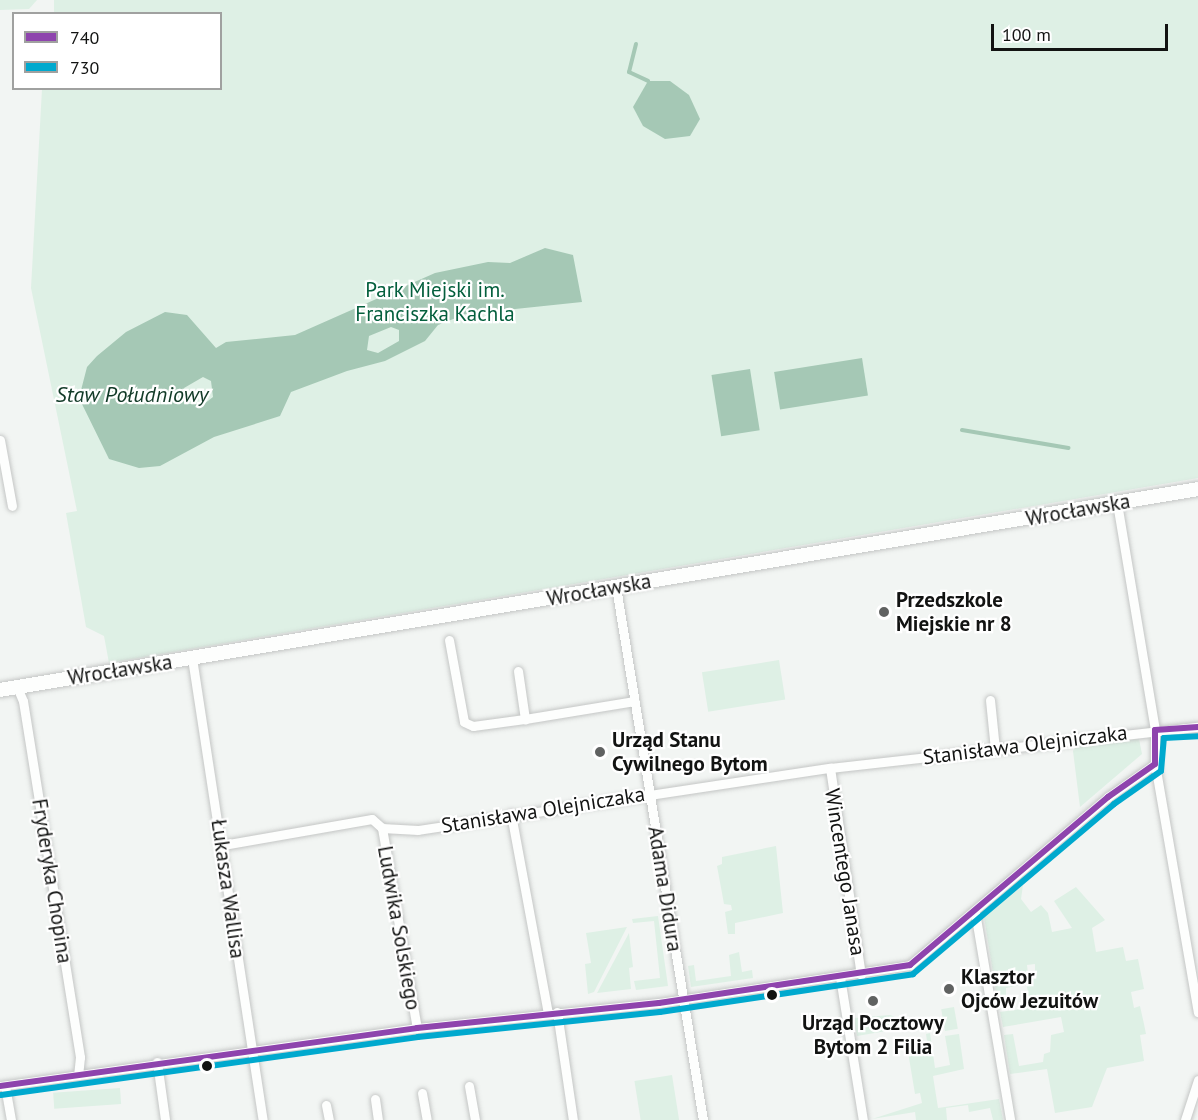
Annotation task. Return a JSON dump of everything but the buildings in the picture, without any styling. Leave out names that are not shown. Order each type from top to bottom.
[{"type":"main road","name":"Wrocławska","points":[[0,690],[1198,489]]},
{"type":"street","points":[[0,440],[12,506]]},
{"type":"street","points":[[1117,503],[1155,730],[1155,764],[1198,1012]]},
{"type":"street","name":"Adama Didura","points":[[616,587],[703,1120]]},
{"type":"street","points":[[449,640],[464,722],[473,726],[635,701]]},
{"type":"street","name":"Łukasza Wallisa","points":[[192,658],[223,845],[263,1120]]},
{"type":"street","points":[[518,671],[525,719]]},
{"type":"street","name":"Fryderyka Chopina","points":[[17,687],[23,701],[75,1023],[80,1057],[78,1075]]},
{"type":"street","points":[[990,700],[995,749]]},
{"type":"street","name":"Stanisława Olejniczaka","points":[[223,845],[372,819],[382,828],[418,830],[650,793],[830,768],[1198,727]]},
{"type":"street","points":[[11,1120],[3,1086],[157,1062],[417,1028],[683,1000],[861,975],[910,965],[1108,797],[1155,764]]},
{"type":"street","name":"Wincentego Janasa","points":[[830,768],[861,975]]},
{"type":"street","points":[[511,814],[573,1120]]},
{"type":"street","name":"Ludwika Solskiego","points":[[382,828],[417,1028]]},
{"type":"street","points":[[975,912],[1010,1120]]},
{"type":"street","points":[[840,977],[863,1120]]},
{"type":"street","points":[[157,1062],[165,1120]]},
{"type":"street","points":[[1185,1120],[1198,1080]]},
{"type":"street","points":[[470,1086],[475,1120]]},
{"type":"street","points":[[422,1094],[427,1120]]},
{"type":"street","points":[[375,1099],[378,1120]]},
{"type":"street","points":[[326,1105],[329,1120]]},
{"type":"green space","points":[[0,0],[37,0],[29,9],[0,10]]},
{"type":"green space","name":"Park Miejski im. Franciszka Kachla","points":[[54,0],[1198,0],[1198,478],[109,663],[104,636],[86,627],[66,513],[77,511],[31,288],[42,90],[222,90],[222,12],[54,12]]},
{"type":"green space","points":[[779,660],[785,700],[708,712],[702,672]]},
{"type":"green space","points":[[1139,739],[1142,754],[1080,807],[1073,751],[1076,746]]},
{"type":"green space","points":[[776,846],[783,913],[735,923],[735,934],[728,934],[725,912],[732,910],[731,905],[724,904],[717,866],[722,864],[722,857]]},
{"type":"green space","points":[[1023,885],[1021,899],[1031,912],[1041,905],[1048,913],[1052,932],[1072,928],[1054,901],[1076,887],[1105,920],[1092,928],[1096,952],[1123,947],[1126,961],[1138,959],[1144,989],[1131,992],[1134,1008],[1140,1006],[1146,1034],[1140,1035],[1144,1061],[1107,1068],[1092,1107],[1055,1113],[1047,1069],[1010,1074],[1004,1035],[1013,1034],[1019,1066],[1043,1062],[1044,1054],[1050,1052],[1051,1035],[1064,1032],[1061,1017],[1003,1027],[1000,1012],[1029,1008],[1028,991],[1026,984],[1006,988],[1006,1001],[998,1002],[995,986],[1035,979],[1035,964],[1027,965],[1028,974],[994,979],[984,917]]},
{"type":"green space","points":[[658,916],[668,986],[636,990],[634,981],[660,978],[654,921],[633,923],[632,919]]},
{"type":"green space","points":[[627,927],[594,992],[588,994],[585,964],[591,963],[586,933]]},
{"type":"green space","points":[[629,933],[633,967],[629,968],[631,989],[597,993]]},
{"type":"green space","points":[[739,952],[742,972],[752,970],[753,978],[691,987],[688,966],[694,965],[696,981],[731,976],[729,955]]},
{"type":"green space","points":[[954,1007],[958,1029],[945,1031],[941,1009]]},
{"type":"green space","points":[[890,1015],[895,1017],[898,1029],[857,1036],[854,1018]]},
{"type":"green space","points":[[930,1033],[935,1068],[950,1065],[945,1036],[959,1034],[964,1069],[933,1076],[938,1108],[999,1099],[1003,1120],[993,1120],[990,1108],[969,1112],[968,1105],[946,1108],[947,1120],[916,1120],[915,1112],[872,1119],[922,1103],[920,1093],[915,1094],[907,1046],[927,1041],[926,1034]]},
{"type":"green space","points":[[672,1075],[679,1120],[641,1120],[634,1081]]},
{"type":"green space","points":[[120,1088],[121,1104],[54,1109],[53,1093]]},
{"type":"water","points":[[648,81],[670,81],[689,95],[700,119],[690,136],[665,139],[643,126],[633,107]]},
{"type":"water","name":"Staw Południowy","points":[[545,248],[573,255],[582,302],[466,314],[438,325],[425,341],[385,361],[347,371],[291,392],[280,416],[214,437],[160,466],[139,468],[109,459],[79,398],[87,367],[97,356],[126,332],[165,312],[187,315],[216,348],[226,342],[295,335],[435,273],[488,262],[510,263]],"holes":[[[391,327],[399,330],[399,341],[378,353],[367,350],[369,336]],[[203,377],[211,381],[213,397],[204,404],[189,404],[184,388]]]},
{"type":"water","points":[[862,358],[868,396],[780,409],[774,372]]},
{"type":"water","points":[[750,369],[760,430],[721,436],[711,375]]},
{"type":"waterway","points":[[636,44],[629,72],[648,81]]},
{"type":"waterway","points":[[962,430],[1068,448]]},
{"type":"transit line","name":"740","points":[[0,1086],[417,1028],[659,1003],[910,965],[1108,797],[1155,764],[1155,730],[1198,727]]},
{"type":"transit line","name":"730","points":[[1,1095],[418,1037],[660,1012],[913,974],[1114,804],[1161,771],[1164,738],[1198,736]]},
{"type":"place","name":"Przedszkole Miejskie nr 8","points":[[884,612]]},
{"type":"place","name":"Urząd Stanu Cywilnego Bytom","points":[[600,752]]},
{"type":"place","name":"Klasztor Ojców Jezuitów","points":[[949,989]]},
{"type":"place","name":"Urząd Pocztowy Bytom 2 Filia","points":[[873,1001]]}]
